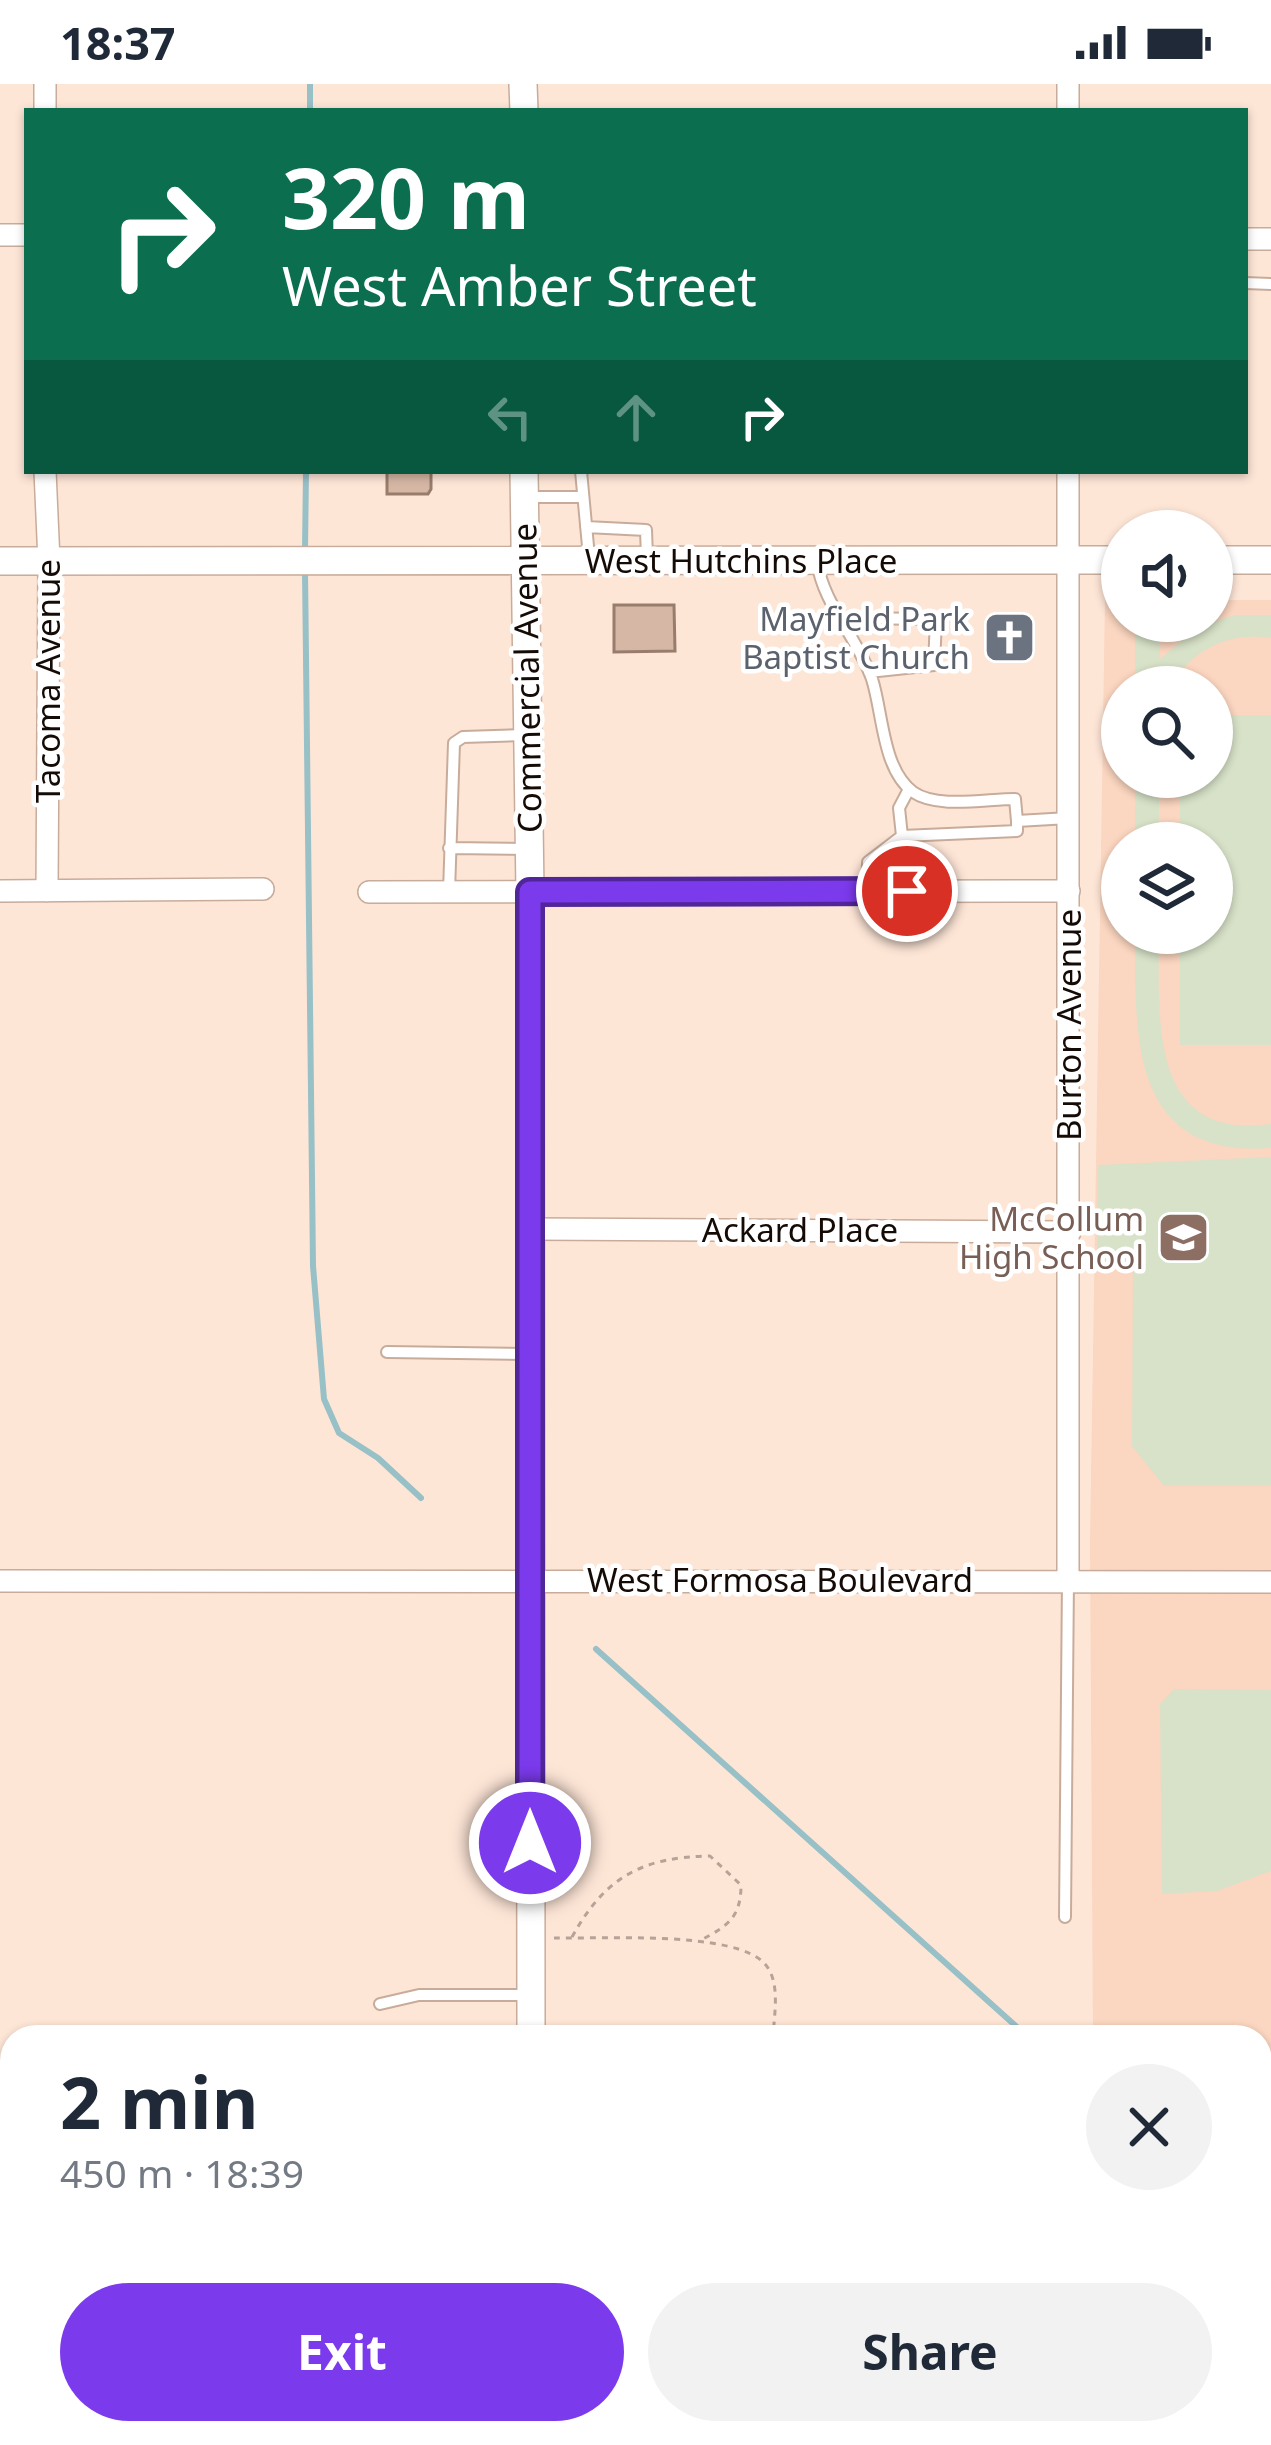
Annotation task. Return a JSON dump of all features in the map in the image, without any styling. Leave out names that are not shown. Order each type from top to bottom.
[{"type":"street","name":"Tacoma Avenue","points":[[45,474],[50,561],[47,891]]},
{"type":"street","name":"Burton Avenue","points":[[1068,474],[1068,1578]]},
{"type":"street","name":"Commercial Avenue","points":[[524,484],[530,849],[531,2025]]},
{"type":"street","name":"West Hutchins Place","points":[[0,561],[1101,560]]},
{"type":"street","points":[[1233,560],[1271,560]]},
{"type":"street","points":[[0,891],[262,889]]},
{"type":"street","points":[[369,892],[1069,891]]},
{"type":"street","name":"Ackard Place","points":[[531,1229],[1070,1232]]},
{"type":"street","name":"West Formosa Boulevard","points":[[0,1581],[1068,1578],[1271,1582]]},
{"type":"lane","points":[[581,474],[589,561]]},
{"type":"lane","points":[[524,484],[583,497]]},
{"type":"lane","points":[[586,527],[646,530],[647,561]]},
{"type":"lane","points":[[817,561],[820,588],[869,672],[891,762],[909,789],[927,800],[1015,799],[1017,831],[902,836],[868,862],[867,891]]},
{"type":"lane","points":[[840,617],[936,619],[934,665],[869,672]]},
{"type":"lane","points":[[449,892],[454,742],[463,737],[527,735]]},
{"type":"lane","points":[[902,836],[899,808],[909,789]]},
{"type":"lane","points":[[1017,821],[1069,818]]},
{"type":"lane","points":[[449,848],[530,849]]},
{"type":"lane","points":[[387,1352],[530,1354]]},
{"type":"lane","points":[[1065,1917],[1068,1578]]},
{"type":"lane","points":[[380,2004],[419,1996],[531,1996]]},
{"type":"path","points":[[571,1939],[590,1905],[630,1869],[675,1856],[710,1856],[741,1885],[741,1903],[736,1917],[698,1942]]},
{"type":"path","points":[[531,1937],[698,1942],[752,1954],[768,1967],[775,1988],[773,2025]]},
{"type":"shaded area","name":"McCollum High School","points":[[1233,600],[1271,600],[1271,2025],[1093,2025],[1090,1543],[1101,851],[1101,954],[1233,954],[1233,822],[1101,822],[1102,798],[1233,798],[1233,666],[1104,666],[1104,642],[1233,642]]},
{"type":"green space","points":[[1271,615],[1271,638],[1233,639],[1233,616]]},
{"type":"green space","points":[[1135,642],[1160,642],[1160,659],[1181,642],[1222,642],[1185,666],[1135,666]]},
{"type":"green space","points":[[1233,715],[1271,715],[1271,1045],[1180,1045],[1180,954],[1233,954],[1233,822],[1180,822],[1180,798],[1233,798]]},
{"type":"green space","points":[[1135,798],[1159,798],[1159,822],[1135,822]]},
{"type":"green space","points":[[1135,954],[1159,954],[1162,1034],[1168,1066],[1181,1093],[1201,1113],[1231,1124],[1271,1124],[1271,1148],[1224,1146],[1190,1133],[1166,1111],[1150,1083],[1136,1011]]},
{"type":"green space","points":[[1271,1157],[1271,1486],[1164,1486],[1132,1446],[1133,1265],[1097,1264],[1098,1165]]},
{"type":"green space","points":[[1174,1689],[1271,1690],[1271,1871],[1217,1891],[1162,1894],[1160,1704]]},
{"type":"building","points":[[387,474],[431,474],[428,494],[387,494]]},
{"type":"building","points":[[614,605],[674,605],[675,651],[614,652]]},
{"type":"waterway","points":[[310,84],[310,108]]},
{"type":"waterway","points":[[305,551],[306,474]]},
{"type":"waterway","points":[[305,571],[313,1266],[324,1399],[339,1433],[378,1458],[421,1498]]},
{"type":"waterway","points":[[596,1649],[1015,2025]]},
{"type":"place","name":"Mayfield Park Baptist Church","points":[[1009,638]]},
{"type":"place","name":"McCollum High School","points":[[1183,1238]]},
{"type":"route","points":[[530,1843],[530,892],[907,891]]}]
